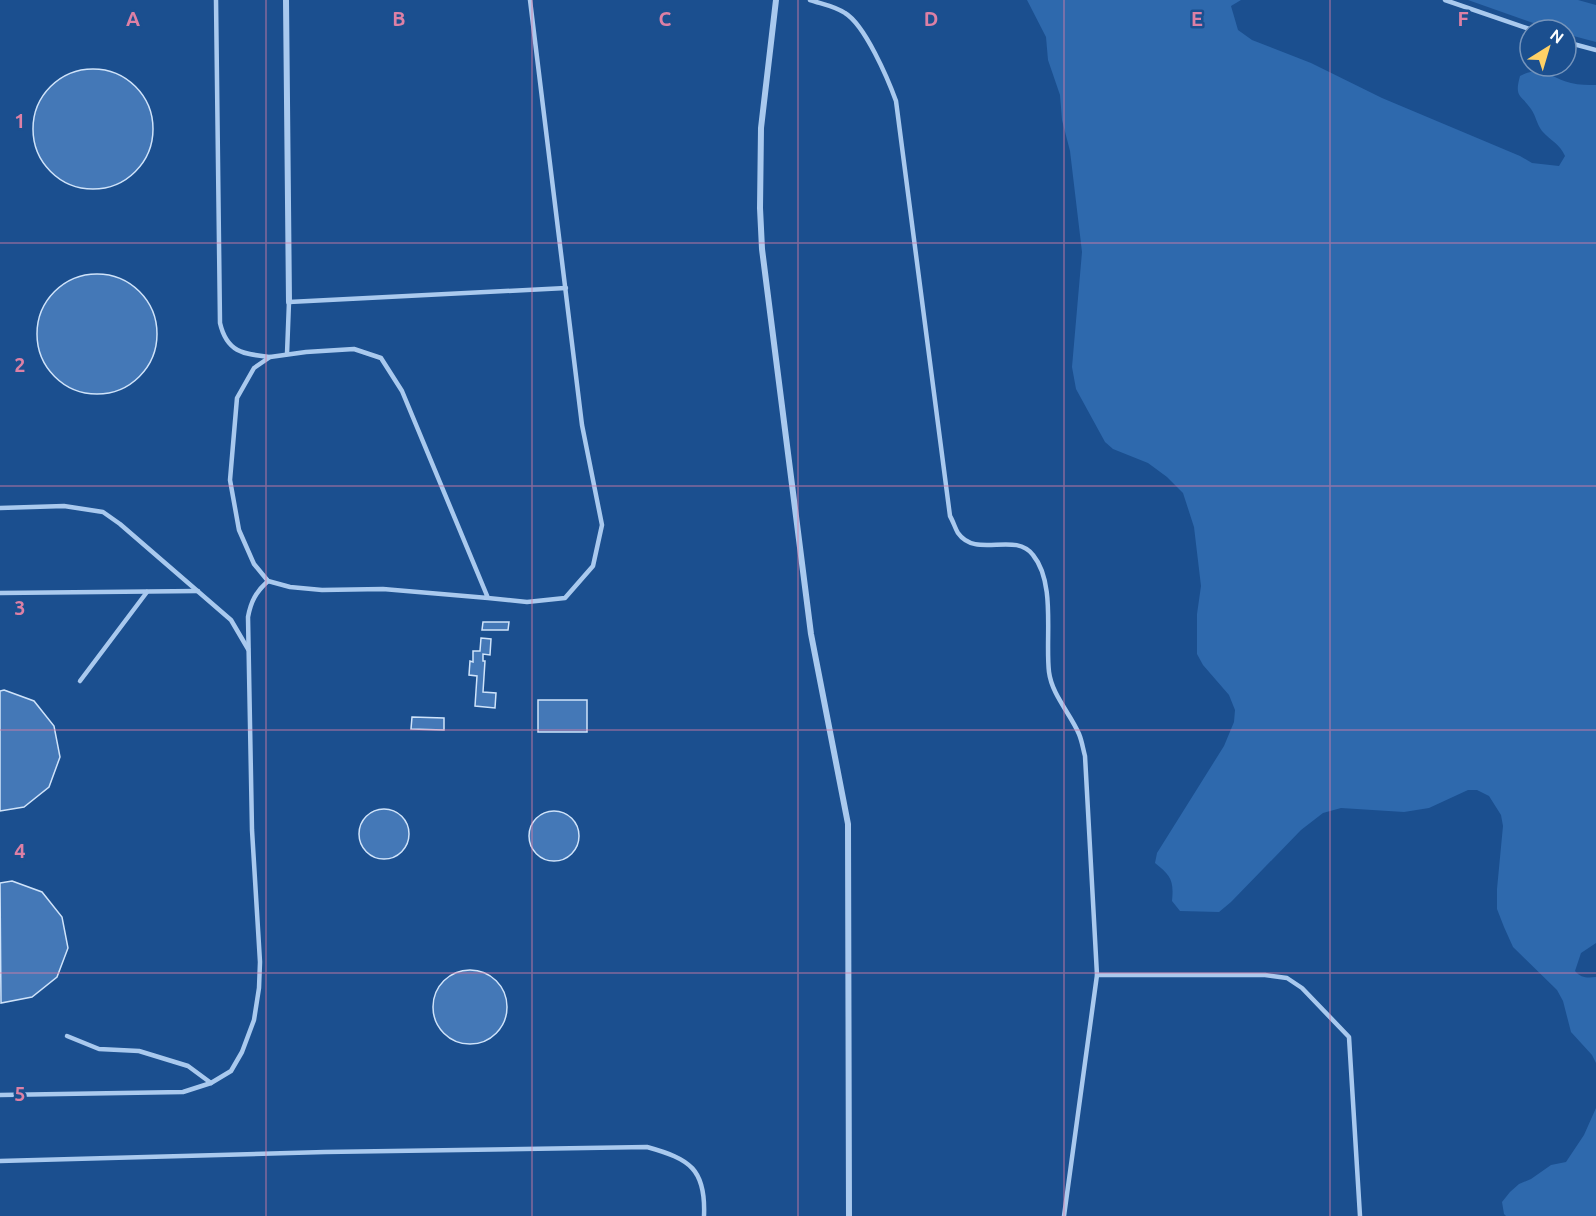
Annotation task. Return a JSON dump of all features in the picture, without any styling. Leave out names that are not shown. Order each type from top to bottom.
[{"type":"street","points":[[286,0],[289,302]]},
{"type":"street","points":[[776,0],[760,128],[762,249],[811,634],[848,824],[849,1216]]},
{"type":"lane","points":[[216,0],[220,323],[222,332],[232,347],[244,354],[270,357],[354,349],[381,358],[402,391],[488,598]]},
{"type":"lane","points":[[270,357],[254,368],[237,399],[230,480],[239,530],[254,564],[268,580],[290,587],[321,590],[383,589],[528,602],[565,598],[594,566],[602,525],[582,425],[530,0]]},
{"type":"lane","points":[[810,0],[846,13],[859,25],[889,81],[896,101],[950,516],[958,533],[967,542],[978,545],[1018,545],[1032,553],[1042,570],[1046,591],[1049,674],[1056,693],[1080,736],[1085,756],[1097,975],[1064,1216]]},
{"type":"lane","points":[[1445,0],[1518,25]]},
{"type":"lane","points":[[1578,45],[1596,50]]},
{"type":"lane","points":[[287,354],[289,302],[566,288]]},
{"type":"lane","points":[[0,508],[64,506],[103,512],[231,620],[249,651]]},
{"type":"lane","points":[[0,1095],[183,1092],[211,1083],[231,1071],[242,1052],[254,1020],[260,962],[252,830],[248,617],[251,602],[268,580]]},
{"type":"lane","points":[[0,593],[198,591]]},
{"type":"lane","points":[[80,681],[147,592]]},
{"type":"lane","points":[[1097,975],[1265,975],[1287,978],[1302,988],[1349,1037],[1360,1216]]},
{"type":"lane","points":[[67,1036],[99,1049],[139,1051],[188,1066],[211,1083]]},
{"type":"lane","points":[[0,1161],[325,1152],[647,1148],[677,1157],[691,1165],[700,1181],[705,1197],[704,1216]]},
{"type":"shaded area","points":[[1027,0],[1241,0],[1231,6],[1238,30],[1252,40],[1311,63],[1382,98],[1532,163],[1559,166],[1565,156],[1558,145],[1542,131],[1533,112],[1519,95],[1520,78],[1557,78],[1580,85],[1596,85],[1596,943],[1581,953],[1575,971],[1584,977],[1596,977],[1596,1063],[1592,1055],[1571,1032],[1563,1001],[1557,990],[1513,947],[1504,927],[1497,909],[1503,826],[1501,815],[1489,796],[1477,790],[1468,790],[1429,808],[1404,812],[1341,808],[1323,813],[1301,830],[1219,912],[1180,911],[1172,901],[1172,883],[1165,871],[1155,863],[1157,853],[1224,746],[1234,722],[1235,710],[1229,695],[1203,665],[1197,654],[1197,614],[1201,586],[1194,527],[1183,493],[1148,463],[1113,449],[1105,442],[1076,389],[1072,367],[1082,252],[1070,151],[1062,120],[1060,95],[1048,60],[1046,37]]},
{"type":"shaded area","points":[[1468,0],[1578,0],[1596,5],[1596,42],[1578,37],[1578,18],[1519,18]]},
{"type":"shaded area","points":[[1596,1108],[1596,1216],[1506,1216],[1502,1202],[1510,1192],[1551,1165],[1566,1162],[1584,1135]]},
{"type":"building","points":[[93,69],[116,74],[135,87],[148,106],[153,129],[148,152],[135,171],[116,184],[93,189],[70,184],[51,171],[38,152],[33,129],[38,106],[51,87],[70,74]]},
{"type":"building","points":[[97,274],[120,279],[139,292],[152,311],[157,334],[152,357],[139,376],[120,389],[97,394],[74,389],[55,376],[42,357],[37,334],[42,311],[55,292],[74,279]]},
{"type":"building","points":[[483,622],[509,622],[508,630],[482,630]]},
{"type":"building","points":[[481,638],[491,639],[490,655],[483,654],[483,661],[485,661],[483,692],[496,693],[495,708],[475,706],[477,676],[469,675],[470,661],[473,662],[473,651],[480,651]]},
{"type":"building","points":[[4,690],[34,701],[54,726],[60,757],[49,787],[24,807],[0,811],[0,691]]},
{"type":"building","points":[[538,700],[587,700],[587,732],[538,732]]},
{"type":"building","points":[[412,717],[444,718],[444,730],[411,729]]},
{"type":"building","points":[[384,809],[402,816],[409,834],[402,852],[384,859],[366,852],[359,834],[366,816]]},
{"type":"building","points":[[554,811],[572,818],[579,836],[572,854],[554,861],[536,854],[529,836],[536,818]]},
{"type":"building","points":[[12,881],[42,892],[62,917],[68,948],[57,977],[32,997],[1,1003],[0,883]]},
{"type":"building","points":[[470,970],[491,976],[501,986],[507,1007],[501,1028],[491,1038],[470,1044],[449,1038],[439,1028],[433,1007],[439,986],[449,976]]}]
